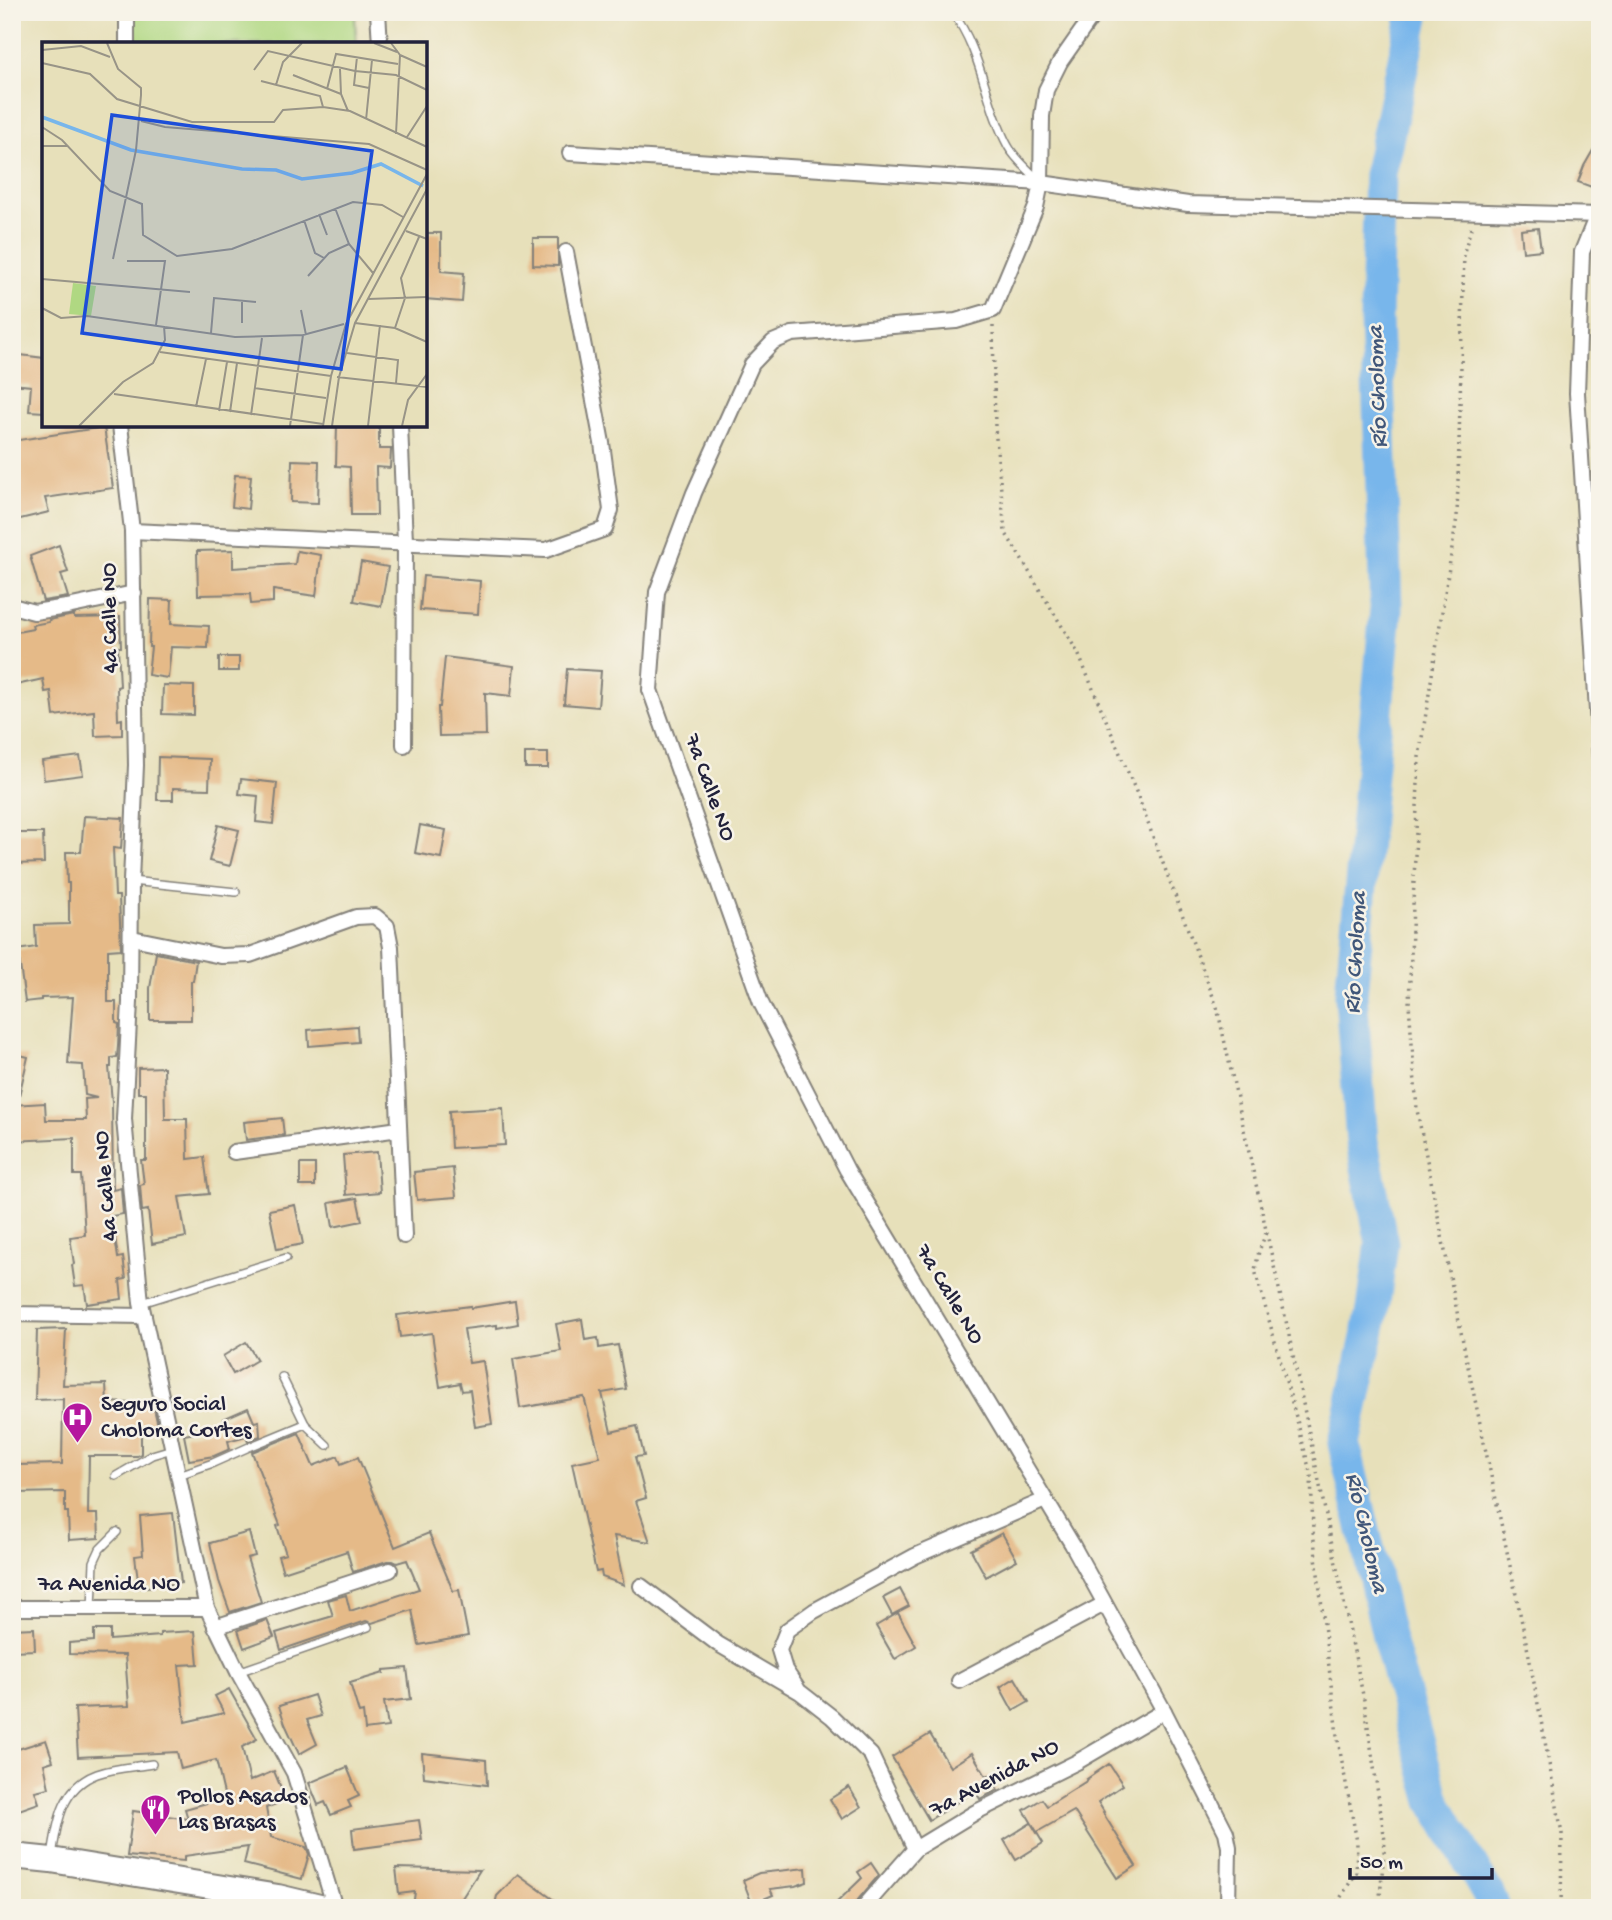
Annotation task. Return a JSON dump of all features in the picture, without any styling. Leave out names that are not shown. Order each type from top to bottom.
[{"type":"highway","points":[[12,1857],[51,1860],[278,1897],[324,1908]]},
{"type":"street","points":[[127,12],[127,42]]},
{"type":"street","points":[[379,12],[380,42]]},
{"type":"street","points":[[993,310],[1036,207],[1041,183],[1042,116],[1046,90],[1059,62],[1095,12]]},
{"type":"street","points":[[570,153],[1041,183],[1188,204],[1599,215],[1582,252],[1577,393],[1600,759]]},
{"type":"street","points":[[132,531],[546,550],[605,529],[611,510],[606,470],[566,252]]},
{"type":"street","name":"7a Calle NO","points":[[993,310],[956,321],[792,334],[773,342],[752,364],[694,493],[657,592],[650,690],[761,1003],[847,1170],[1072,1544],[1164,1711],[1226,1832],[1229,1847],[1228,1908]]},
{"type":"street","name":"4a Calle NO","points":[[120,427],[132,531],[136,765],[124,1119],[143,1310],[207,1608],[238,1672],[294,1773],[335,1908]]},
{"type":"street","points":[[400,427],[405,542],[404,746]]},
{"type":"street","points":[[12,606],[34,612],[134,593]]},
{"type":"street","points":[[132,938],[221,956],[250,955],[356,917],[375,916],[387,926],[391,947],[404,1236]]},
{"type":"street","points":[[234,1153],[399,1129]]},
{"type":"street","points":[[12,1314],[143,1310]]},
{"type":"street","points":[[800,1692],[785,1670],[779,1650],[787,1630],[814,1611],[915,1556],[1045,1500]]},
{"type":"street","points":[[215,1627],[390,1570]]},
{"type":"street","points":[[641,1586],[718,1644],[800,1692],[832,1717],[871,1755],[915,1849]]},
{"type":"street","points":[[959,1681],[1104,1604]]},
{"type":"street","name":"7a Avenida NO","points":[[12,1608],[207,1608]]},
{"type":"street","name":"7a Avenida NO","points":[[863,1908],[915,1849],[976,1812],[1077,1762],[1164,1711]]},
{"type":"lane","points":[[952,12],[960,22],[972,50],[1009,148],[1041,183]]},
{"type":"lane","points":[[131,881],[236,892]]},
{"type":"lane","points":[[143,1310],[286,1258]]},
{"type":"lane","points":[[282,1377],[305,1424],[327,1445]]},
{"type":"lane","points":[[178,1475],[305,1424]]},
{"type":"lane","points":[[116,1476],[152,1455],[173,1449]]},
{"type":"lane","points":[[92,1608],[94,1562],[100,1549],[117,1532]]},
{"type":"lane","points":[[238,1672],[368,1627]]},
{"type":"lane","points":[[51,1860],[58,1819],[66,1799],[80,1785],[96,1774],[152,1764]]},
{"type":"path","points":[[1475,213],[1464,252],[1457,517],[1419,757],[1409,1004],[1418,1110],[1466,1357],[1529,1656],[1562,1833],[1561,1908]]},
{"type":"path","points":[[993,310],[995,428],[1005,532],[1078,653],[1141,807],[1217,1007],[1364,1700],[1385,1841],[1379,1908]]},
{"type":"path","points":[[1266,1231],[1255,1270],[1311,1476],[1314,1531],[1337,1735],[1357,1842],[1356,1873],[1339,1900],[1329,1908]]},
{"type":"green space","points":[[129,12],[355,12],[356,42],[130,42]]},
{"type":"building","points":[[1600,138],[1600,190],[1578,182]]},
{"type":"building","points":[[1538,228],[1541,250],[1523,252],[1521,230]]},
{"type":"building","points":[[427,233],[441,233],[441,271],[464,273],[462,302],[427,299]]},
{"type":"building","points":[[533,238],[558,238],[558,266],[533,265]]},
{"type":"building","points":[[12,354],[42,358],[42,412],[29,411],[31,386],[12,384]]},
{"type":"building","points":[[104,427],[113,488],[45,498],[49,512],[12,521],[12,441]]},
{"type":"building","points":[[337,427],[379,427],[379,449],[391,449],[390,468],[376,467],[377,515],[351,515],[350,467],[336,466]]},
{"type":"building","points":[[292,460],[319,461],[318,503],[291,502]]},
{"type":"building","points":[[235,475],[251,476],[248,509],[232,507]]},
{"type":"building","points":[[59,545],[68,572],[61,574],[68,597],[43,601],[30,556]]},
{"type":"building","points":[[233,550],[233,568],[295,564],[297,551],[321,555],[316,596],[273,590],[273,602],[251,604],[250,594],[198,595],[197,551]]},
{"type":"building","points":[[361,562],[388,567],[381,606],[354,601]]},
{"type":"building","points":[[423,576],[480,581],[478,614],[420,610]]},
{"type":"building","points":[[150,599],[172,600],[171,624],[209,626],[208,648],[171,647],[168,678],[148,675],[151,647]]},
{"type":"building","points":[[74,615],[74,618],[120,617],[120,686],[117,687],[118,720],[122,719],[122,735],[95,736],[94,711],[54,716],[51,691],[45,692],[43,679],[12,686],[12,633],[33,629],[32,625],[49,620]]},
{"type":"building","points":[[219,657],[239,657],[239,671],[219,671]]},
{"type":"building","points":[[445,657],[514,666],[511,696],[485,693],[486,735],[439,736],[438,707]]},
{"type":"building","points":[[567,669],[601,671],[598,707],[564,704]]},
{"type":"building","points":[[163,685],[194,686],[194,715],[162,714]]},
{"type":"building","points":[[525,753],[548,753],[548,768],[525,768]]},
{"type":"building","points":[[80,756],[83,775],[44,780],[42,761]]},
{"type":"building","points":[[158,757],[210,759],[209,789],[173,788],[173,800],[157,800]]},
{"type":"building","points":[[241,779],[277,783],[273,824],[256,822],[258,796],[239,794]]},
{"type":"building","points":[[84,816],[123,818],[121,849],[113,848],[115,896],[119,896],[121,949],[108,950],[108,1002],[116,1002],[116,1023],[119,1024],[117,1057],[111,1058],[109,1067],[113,1190],[121,1188],[123,1214],[112,1216],[118,1258],[123,1257],[126,1279],[120,1280],[122,1299],[87,1304],[84,1285],[75,1286],[72,1265],[70,1237],[85,1235],[81,1175],[74,1175],[74,1138],[12,1141],[12,1105],[45,1103],[46,1120],[86,1120],[85,1099],[97,1098],[85,1095],[83,1065],[68,1064],[73,997],[41,998],[25,1002],[18,950],[36,947],[35,925],[69,924],[66,852],[81,852]]},
{"type":"building","points":[[218,825],[239,830],[230,866],[209,861]]},
{"type":"building","points":[[420,825],[446,830],[441,858],[415,853]]},
{"type":"building","points":[[12,833],[43,833],[44,863],[12,864]]},
{"type":"building","points":[[156,953],[196,961],[191,981],[191,1020],[150,1020],[150,988]]},
{"type":"building","points":[[357,1026],[358,1042],[309,1046],[308,1030]]},
{"type":"building","points":[[12,1053],[28,1057],[18,1100],[12,1099]]},
{"type":"building","points":[[164,1067],[165,1119],[187,1119],[188,1159],[204,1157],[209,1194],[179,1197],[186,1237],[152,1244],[148,1210],[142,1211],[140,1185],[144,1184],[141,1160],[146,1160],[146,1093],[138,1093],[138,1068]]},
{"type":"building","points":[[503,1108],[505,1145],[451,1148],[449,1111]]},
{"type":"building","points":[[282,1118],[284,1135],[246,1140],[244,1122]]},
{"type":"building","points":[[377,1152],[380,1192],[346,1195],[343,1155]]},
{"type":"building","points":[[300,1164],[315,1164],[315,1186],[300,1186]]},
{"type":"building","points":[[453,1168],[456,1197],[417,1200],[414,1172]]},
{"type":"building","points":[[357,1198],[362,1221],[333,1227],[329,1203]]},
{"type":"building","points":[[295,1205],[303,1244],[277,1249],[269,1210]]},
{"type":"building","points":[[515,1301],[518,1324],[464,1329],[469,1363],[483,1361],[492,1424],[475,1427],[470,1390],[462,1391],[460,1383],[440,1387],[432,1333],[400,1337],[397,1315]]},
{"type":"building","points":[[582,1319],[585,1340],[598,1338],[599,1348],[618,1345],[626,1389],[602,1393],[611,1432],[637,1426],[644,1456],[635,1457],[646,1498],[636,1501],[650,1542],[614,1536],[624,1585],[602,1577],[601,1571],[596,1572],[572,1463],[600,1457],[584,1397],[520,1408],[513,1359],[561,1351],[556,1324]]},
{"type":"building","points":[[66,1329],[63,1385],[106,1384],[107,1402],[153,1404],[158,1426],[158,1429],[141,1429],[141,1454],[137,1456],[89,1456],[88,1514],[98,1514],[99,1538],[69,1540],[65,1492],[15,1493],[15,1465],[62,1464],[63,1399],[35,1400],[37,1330]]},
{"type":"building","points":[[246,1342],[257,1360],[233,1374],[223,1356]]},
{"type":"building","points":[[248,1408],[254,1422],[259,1421],[260,1436],[248,1441],[246,1436],[228,1441],[230,1449],[214,1456],[189,1460],[184,1435],[227,1427],[223,1419]]},
{"type":"building","points":[[299,1433],[313,1466],[338,1456],[341,1464],[358,1457],[395,1547],[429,1533],[453,1591],[459,1590],[468,1636],[419,1645],[412,1610],[372,1623],[366,1621],[281,1650],[276,1633],[333,1616],[328,1600],[346,1595],[350,1611],[419,1589],[407,1560],[397,1563],[387,1561],[353,1572],[347,1551],[283,1572],[278,1556],[286,1554],[277,1526],[280,1525],[252,1452]]},
{"type":"building","points":[[173,1513],[181,1583],[139,1588],[135,1556],[143,1555],[140,1516]]},
{"type":"building","points":[[249,1532],[255,1556],[247,1558],[261,1602],[230,1612],[210,1543]]},
{"type":"building","points":[[1002,1533],[1017,1560],[986,1577],[971,1550]]},
{"type":"building","points":[[900,1589],[909,1606],[892,1615],[883,1598]]},
{"type":"building","points":[[898,1613],[916,1646],[895,1659],[876,1626]]},
{"type":"building","points":[[267,1620],[274,1637],[244,1648],[238,1630]]},
{"type":"building","points":[[34,1628],[35,1650],[12,1651],[12,1629]]},
{"type":"building","points":[[94,1630],[110,1630],[110,1640],[195,1631],[198,1664],[179,1665],[185,1722],[224,1713],[215,1696],[229,1689],[257,1739],[242,1747],[250,1781],[274,1771],[286,1800],[266,1808],[271,1837],[306,1847],[309,1854],[302,1879],[244,1864],[248,1847],[184,1856],[184,1861],[127,1856],[133,1811],[188,1819],[185,1809],[225,1798],[216,1760],[181,1769],[177,1752],[78,1757],[75,1708],[129,1706],[125,1655],[69,1654],[69,1643],[94,1641]]},
{"type":"building","points":[[407,1668],[411,1699],[384,1702],[388,1727],[365,1730],[363,1712],[359,1713],[350,1683],[384,1673],[384,1670]]},
{"type":"building","points":[[1015,1678],[1029,1702],[1013,1711],[1000,1687]]},
{"type":"building","points":[[314,1695],[321,1716],[307,1720],[317,1744],[299,1754],[279,1706]]},
{"type":"building","points":[[930,1734],[950,1767],[972,1753],[998,1790],[980,1799],[975,1791],[929,1820],[892,1757]]},
{"type":"building","points":[[46,1740],[53,1761],[44,1764],[49,1788],[35,1791],[39,1803],[19,1810],[12,1788],[12,1751]]},
{"type":"building","points":[[422,1753],[486,1760],[487,1785],[424,1777]]},
{"type":"building","points":[[1109,1764],[1123,1785],[1098,1802],[1136,1866],[1117,1878],[1074,1811],[1037,1832],[1024,1810],[1042,1799],[1047,1806]]},
{"type":"building","points":[[347,1767],[359,1796],[348,1801],[351,1807],[331,1815],[325,1802],[318,1805],[309,1783]]},
{"type":"building","points":[[849,1787],[861,1807],[842,1819],[830,1799]]},
{"type":"building","points":[[419,1820],[422,1840],[354,1849],[352,1829]]},
{"type":"building","points":[[1031,1823],[1043,1843],[1016,1860],[1004,1840]]},
{"type":"building","points":[[871,1863],[879,1875],[854,1908],[831,1908],[862,1878],[858,1872]]},
{"type":"building","points":[[396,1868],[480,1870],[462,1898],[474,1908],[413,1907],[415,1892],[399,1894]]},
{"type":"building","points":[[806,1868],[807,1882],[770,1889],[773,1895],[752,1904],[743,1880],[759,1873]]},
{"type":"building","points":[[518,1874],[565,1908],[494,1908],[497,1896]]},
{"type":"waterway","name":"Río Choloma","points":[[1414,12],[1380,173],[1376,318],[1386,609],[1351,995],[1362,1142],[1382,1243],[1373,1310],[1344,1443],[1389,1640],[1434,1801],[1494,1908]]},
{"type":"place","name":"Seguro Social Choloma Cortes","points":[[78,1445]]},
{"type":"place","name":"Pollos Asados Las Brasas","points":[[155,1837]]}]
